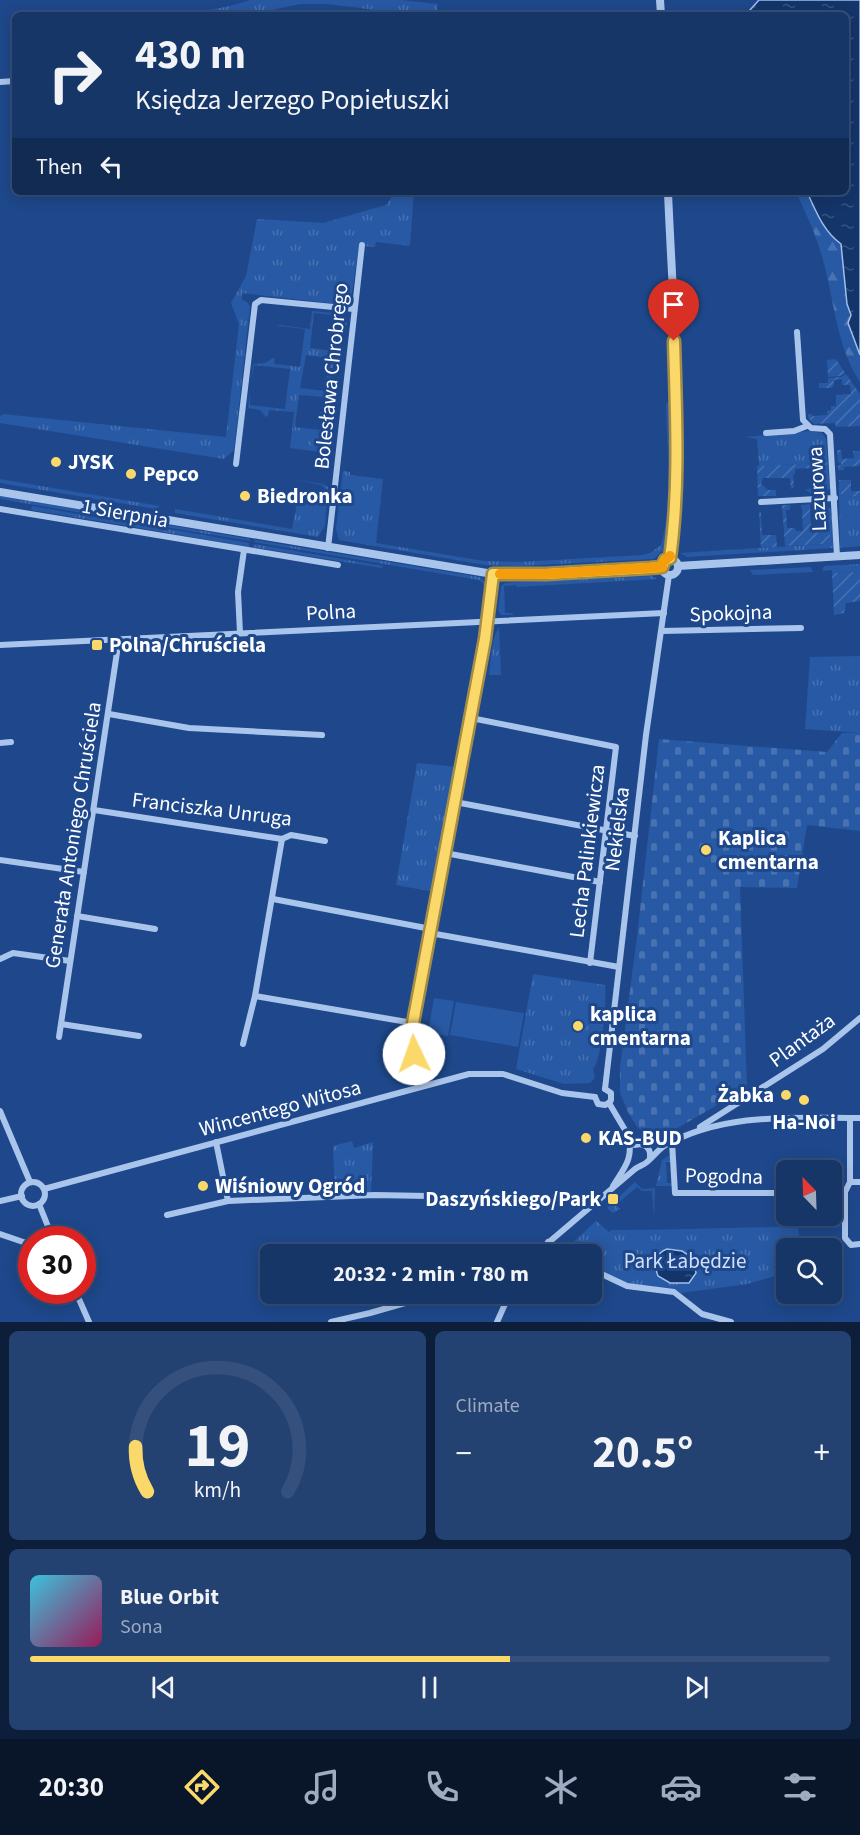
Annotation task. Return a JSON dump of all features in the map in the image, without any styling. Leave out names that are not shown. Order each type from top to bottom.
[{"type":"street","points":[[668,195],[678,444],[670,558]]},
{"type":"street","name":"Bolesława Chrobrego","points":[[328,548],[362,244]]},
{"type":"street","points":[[236,464],[254,306],[257,302],[261,300],[354,309]]},
{"type":"street","name":"Lazurowa","points":[[797,332],[802,417],[807,426],[825,429],[830,434],[837,556]]},
{"type":"street","points":[[766,433],[794,431],[807,426]]},
{"type":"street","points":[[0,492],[493,574],[546,574],[662,567]]},
{"type":"street","points":[[761,502],[835,498]]},
{"type":"street","name":"1 Sierpnia","points":[[0,509],[338,565]]},
{"type":"street","points":[[240,633],[238,591],[244,550]]},
{"type":"street","points":[[678,566],[860,555]]},
{"type":"street","points":[[670,558],[675,560],[678,566],[675,573],[669,575],[662,567],[665,560],[670,558]]},
{"type":"street","points":[[418,1087],[412,1036],[413,1023],[471,718],[488,621],[493,574]]},
{"type":"street","name":"Nekielska","points":[[605,1089],[646,735],[669,575]]},
{"type":"street","name":"Polna","points":[[0,645],[664,613]]},
{"type":"street","name":"Spokojna","points":[[662,631],[801,628]]},
{"type":"street","name":"Generała Antoniego Chruściela","points":[[59,1037],[119,639]]},
{"type":"street","points":[[109,714],[189,728],[322,735]]},
{"type":"street","name":"Lecha Palinkiewicza","points":[[471,718],[616,747],[590,963]]},
{"type":"street","points":[[0,743],[11,742]]},
{"type":"street","points":[[455,802],[635,836]]},
{"type":"street","name":"Franciszka Unruga","points":[[94,810],[282,839],[291,835],[326,841]]},
{"type":"street","points":[[243,1044],[255,996],[282,839]]},
{"type":"street","points":[[445,853],[600,882]]},
{"type":"street","points":[[0,860],[84,872]]},
{"type":"street","points":[[273,899],[619,967]]},
{"type":"street","points":[[77,916],[155,929]]},
{"type":"street","points":[[0,959],[13,953],[70,961]]},
{"type":"street","points":[[255,996],[413,1023]]},
{"type":"street","name":"Plantaża","points":[[686,1135],[823,1049],[860,1018]]},
{"type":"street","points":[[61,1024],[139,1036]]},
{"type":"street","name":"Wincentego Witosa","points":[[44,1189],[470,1074],[503,1074],[562,1093],[595,1097]]},
{"type":"street","points":[[605,1089],[611,1093],[609,1103],[602,1105],[596,1101],[598,1090],[605,1089]]},
{"type":"street","points":[[609,1103],[628,1135],[637,1144]]},
{"type":"street","points":[[732,1106],[734,1121]]},
{"type":"street","points":[[0,1111],[30,1182]]},
{"type":"street","points":[[850,1118],[850,1182],[845,1192],[845,1238],[851,1245],[860,1244]]},
{"type":"street","points":[[550,1244],[548,1242],[640,1165],[646,1163],[662,1147],[686,1135],[734,1121],[860,1118]]},
{"type":"street","points":[[609,1191],[628,1164],[630,1149],[628,1135]]},
{"type":"street","points":[[216,1142],[228,1201]]},
{"type":"street","name":"Pogodna","points":[[672,1142],[675,1193],[776,1193]]},
{"type":"street","points":[[630,1149],[637,1144],[644,1144],[649,1149],[650,1157]]},
{"type":"street","points":[[649,1149],[662,1147]]},
{"type":"street","points":[[630,1158],[634,1163],[640,1165]]},
{"type":"street","points":[[30,1182],[36,1182],[44,1189],[45,1196],[39,1204],[28,1204],[21,1196],[22,1189],[30,1182]]},
{"type":"street","points":[[850,1182],[860,1182]]},
{"type":"street","points":[[167,1215],[228,1201],[375,1195],[428,1196]]},
{"type":"street","points":[[0,1201],[21,1196]]},
{"type":"street","points":[[39,1204],[48,1226]]},
{"type":"street","points":[[0,1234],[18,1240]]},
{"type":"street","points":[[602,1274],[636,1288],[674,1292],[702,1314],[731,1322]]},
{"type":"street","points":[[81,1304],[89,1322]]},
{"type":"street","points":[[331,1322],[402,1304]]},
{"type":"street","points":[[497,1322],[505,1304]]},
{"type":"green space","points":[[250,0],[402,0],[438,4],[437,12],[378,12],[327,4],[300,4],[264,12],[189,12],[230,6]]},
{"type":"green space","points":[[78,11],[112,12],[66,12]]},
{"type":"green space","points":[[392,195],[414,195],[410,246],[376,242],[375,247],[359,246],[351,299],[346,305],[242,293],[242,300],[250,307],[234,450],[224,459],[0,423],[0,417],[3,414],[226,437],[239,324],[231,303],[246,276],[257,219],[323,223],[386,205]]},
{"type":"green space","points":[[797,195],[808,195],[825,227],[841,244],[847,304],[860,355],[860,382],[840,336],[819,245]]},
{"type":"green space","points":[[312,311],[342,314],[347,318],[346,330],[340,329],[344,329],[345,318],[343,316],[314,313],[310,348],[335,351],[333,368],[328,368],[328,358],[306,355],[300,388],[325,391],[327,375],[324,372],[333,370],[329,408],[323,407],[324,397],[299,395],[295,427],[320,430],[322,415],[319,414],[329,411],[325,438],[320,438],[325,439],[325,444],[321,444],[320,452],[290,448],[294,412],[269,410],[266,417],[260,410],[248,408],[250,393],[250,405],[285,409],[290,369],[254,365],[252,379],[253,364],[265,363],[273,358],[275,358],[274,364],[300,367],[305,329],[279,325],[310,329]]},
{"type":"green space","points":[[836,359],[845,373],[828,377],[827,360]]},
{"type":"green space","points":[[846,374],[860,394],[860,426],[836,427],[835,423],[814,424],[808,418],[808,414],[827,415],[831,406],[836,406],[836,395],[851,394],[850,385],[842,385],[842,379],[834,380],[831,388],[819,388],[819,383],[828,383],[828,378],[841,377]]},
{"type":"green space","points":[[666,403],[672,403],[673,471],[669,545],[666,545],[665,551],[654,559],[519,566],[485,565],[339,540],[336,529],[343,471],[350,472],[350,475],[383,479],[376,543],[484,561],[519,562],[650,553],[661,545],[667,512]]},
{"type":"green space","points":[[810,431],[822,433],[826,439],[830,488],[823,495],[828,488],[826,463],[759,466],[757,439],[745,437]]},
{"type":"green space","points":[[837,450],[841,450],[842,459],[854,458],[853,451],[860,451],[860,466],[844,467],[844,470],[838,470],[841,463],[838,462]]},
{"type":"green space","points":[[827,463],[828,488],[822,494],[812,494],[805,490],[811,488],[810,481],[814,480],[813,468],[795,469],[794,488],[791,489],[790,478],[763,478],[761,484],[768,490],[776,490],[776,496],[758,496],[757,466]]},
{"type":"green space","points":[[0,479],[160,506],[156,509],[0,483]]},
{"type":"green space","points":[[289,479],[323,484],[328,487],[325,526],[318,537],[175,513],[175,509],[292,529],[299,494],[306,490],[324,493],[325,489],[322,485]]},
{"type":"green space","points":[[839,480],[851,480],[851,491],[860,491],[860,496],[845,497],[839,492]]},
{"type":"green space","points":[[839,492],[845,497],[860,496],[860,546],[840,548]]},
{"type":"green space","points":[[0,496],[130,518],[130,521],[0,499]]},
{"type":"green space","points":[[821,503],[829,508],[830,538],[825,544],[785,546],[782,505],[790,505],[790,510],[786,510],[787,528],[803,531],[801,505],[810,504],[811,529],[825,528]]},
{"type":"green space","points":[[32,506],[129,523],[129,526],[31,510]]},
{"type":"green space","points":[[829,508],[831,509],[834,548],[687,557],[680,553],[825,544],[830,538]]},
{"type":"green space","points":[[759,512],[761,512],[762,535],[776,535],[777,547],[761,548]]},
{"type":"green space","points":[[135,519],[250,539],[250,541],[134,522]]},
{"type":"green space","points":[[134,523],[249,543],[249,547],[134,527]]},
{"type":"green space","points":[[255,540],[480,577],[486,584],[487,593],[483,583],[479,580],[254,542]]},
{"type":"green space","points":[[254,544],[383,566],[382,568],[253,547]]},
{"type":"green space","points":[[860,564],[860,572],[822,571],[824,566]]},
{"type":"green space","points":[[811,567],[813,572],[753,575],[750,570]]},
{"type":"green space","points":[[860,572],[860,601],[846,603],[844,613],[834,615],[832,573]]},
{"type":"green space","points":[[647,573],[646,575],[518,581],[517,579]]},
{"type":"green space","points":[[652,576],[657,579],[504,586],[505,613],[514,615],[501,615],[498,609],[501,586],[505,583]]},
{"type":"green space","points":[[499,627],[501,675],[489,675],[493,644]]},
{"type":"green space","points":[[860,656],[860,733],[805,729],[810,657]]},
{"type":"green space","points":[[842,733],[860,733],[860,831],[807,825],[797,888],[740,887],[747,1088],[660,1138],[649,1136],[637,1127],[620,1093],[620,1067],[659,739],[827,752]]},
{"type":"green space","points":[[417,763],[458,767],[434,892],[396,885]]},
{"type":"green space","points":[[533,974],[605,985],[601,1042],[593,1069],[595,1078],[590,1083],[564,1084],[516,1069]]},
{"type":"green space","points":[[434,998],[454,1001],[448,1036],[428,1033]]},
{"type":"green space","points":[[456,1002],[524,1013],[518,1047],[450,1035]]},
{"type":"green space","points":[[352,1141],[354,1148],[373,1142],[371,1193],[335,1196],[333,1146]]},
{"type":"green space","points":[[670,1155],[671,1162],[666,1162],[667,1183],[672,1183],[672,1186],[656,1186],[662,1160]]},
{"type":"green space","points":[[635,1182],[642,1189],[655,1188],[654,1218],[652,1191],[642,1191],[637,1187],[616,1205],[620,1209],[613,1213],[607,1208]]},
{"type":"green space","name":"Park Łabędzie","points":[[596,1221],[609,1232],[611,1230],[798,1227],[799,1238],[776,1238],[776,1276],[747,1284],[681,1293],[677,1290],[629,1284],[602,1271],[602,1244],[572,1244]]},
{"type":"water","points":[[759,0],[860,0],[860,355],[848,323],[851,315],[847,304],[841,244],[825,227],[808,195],[849,195],[849,12],[751,12]]},
{"type":"water","points":[[667,1249],[682,1251],[693,1258],[696,1273],[689,1283],[670,1283],[658,1276],[656,1260]]},
{"type":"slow traffic","points":[[500,574],[546,574],[662,567],[663,562],[670,556]]},
{"type":"place","name":"JYSK","points":[[56,462]]},
{"type":"place","name":"Pepco","points":[[131,474]]},
{"type":"place","name":"Biedronka","points":[[245,496]]},
{"type":"place","name":"Polna/Chruściela","points":[[97,645]]},
{"type":"place","name":"Kaplica cmentarna","points":[[706,850]]},
{"type":"place","name":"kaplica cmentarna","points":[[578,1026]]},
{"type":"place","name":"Żabka","points":[[786,1095]]},
{"type":"place","name":"Ha-Noi","points":[[804,1100]]},
{"type":"place","name":"KAS-BUD","points":[[586,1138]]},
{"type":"place","name":"Wiśniowy Ogród","points":[[203,1186]]},
{"type":"place","name":"Daszyńskiego/Park","points":[[613,1199]]},
{"type":"route","points":[[414,1054],[413,1023],[485,639],[493,574],[546,574],[662,567],[665,560],[670,558],[674,528],[678,444],[674,341]]}]
